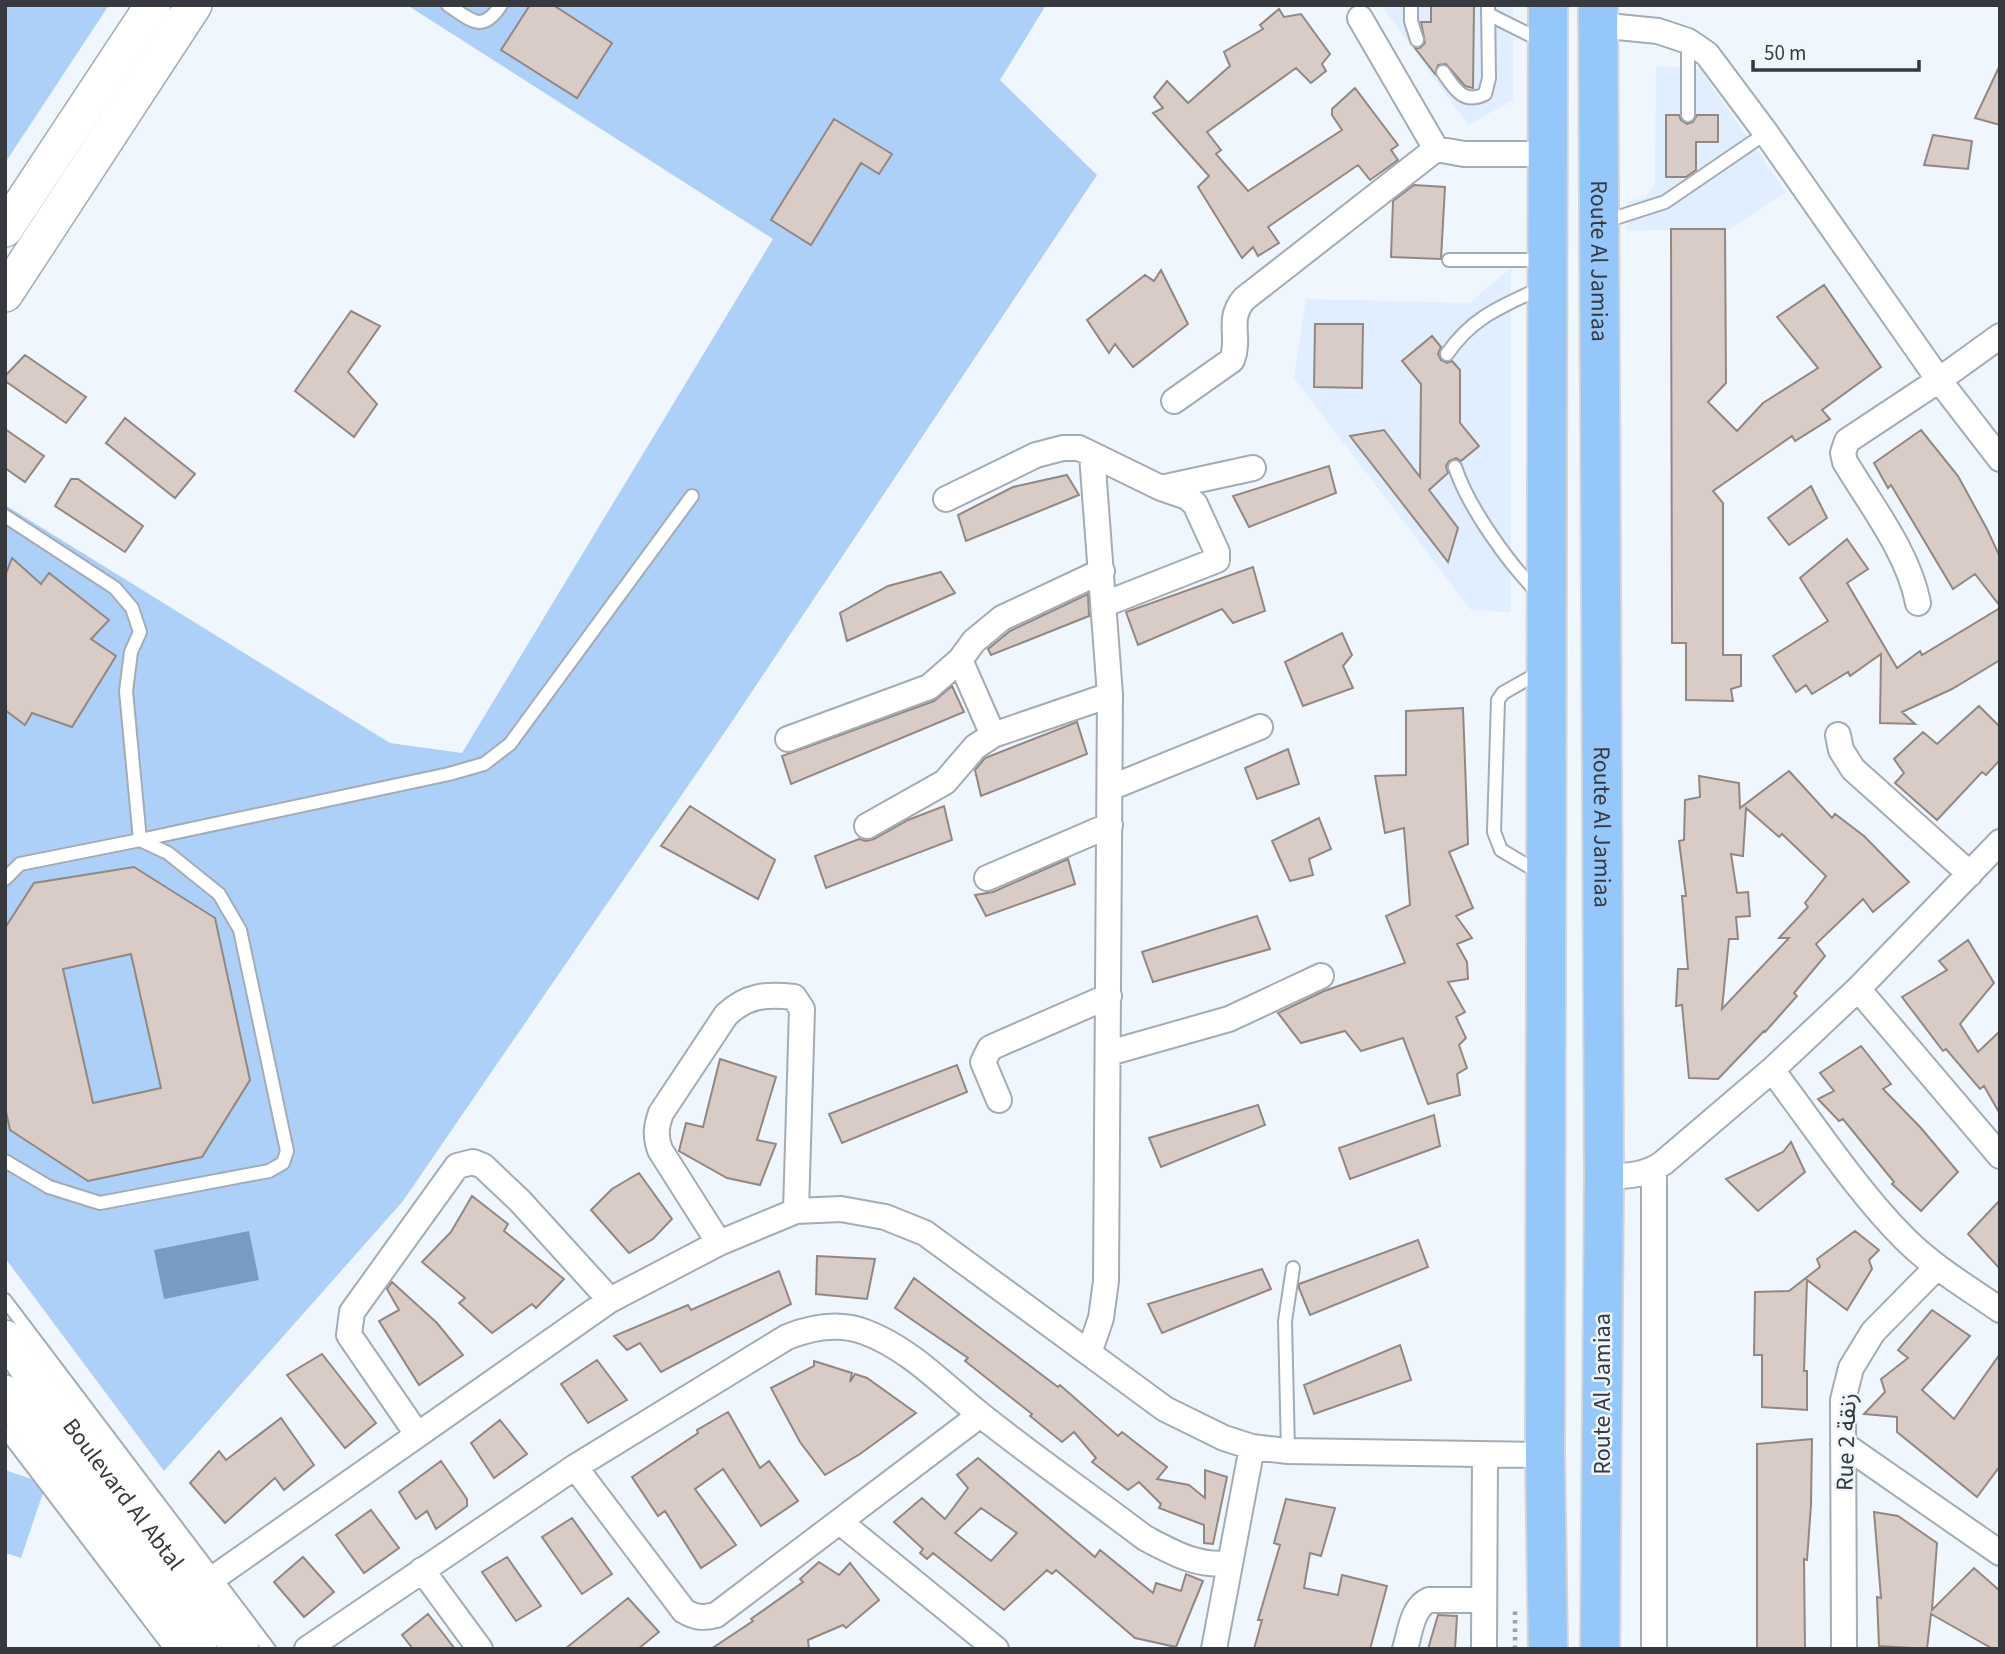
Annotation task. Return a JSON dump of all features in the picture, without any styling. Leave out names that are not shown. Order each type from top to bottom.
[{"type":"main road","points":[[5,229],[153,5]]},
{"type":"main road","points":[[5,294],[194,5]]},
{"type":"main road","points":[[1548,5],[1545,1455],[1548,1649]]},
{"type":"main road","name":"Route Al Jamiaa","points":[[1598,15],[1604,1177],[1600,1649]]},
{"type":"main road","name":"Boulevard Al Abtal","points":[[5,1339],[241,1649]]},
{"type":"main road","name":"Boulevard Al Abtal","points":[[5,1393],[199,1649]]},
{"type":"street","points":[[1598,15],[1688,41],[1706,54],[1766,133],[1939,380],[2000,459]]},
{"type":"street","points":[[1360,18],[1436,149]]},
{"type":"street","points":[[1174,401],[1232,360],[1235,352],[1234,314],[1244,299],[1436,149],[1464,154],[1547,154]]},
{"type":"street","points":[[1918,603],[1914,579],[1845,462],[1843,453],[1847,441],[1939,380],[2000,335]]},
{"type":"street","points":[[946,499],[1036,455],[1063,448],[1079,448],[1161,488],[1187,497],[1195,504],[1217,552],[1217,560],[1105,604]]},
{"type":"street","points":[[1089,1353],[1105,1300],[1110,825],[1110,695],[1092,455]]},
{"type":"street","points":[[1161,488],[1253,468]]},
{"type":"street","points":[[788,738],[929,687],[960,660],[974,641],[1002,618],[1102,571]]},
{"type":"street","points":[[960,660],[993,736]]},
{"type":"street","points":[[867,826],[946,782],[975,747],[993,736],[1110,695]]},
{"type":"street","points":[[1110,788],[1260,727]]},
{"type":"street","points":[[1838,735],[1841,750],[1853,769],[1970,874]]},
{"type":"street","points":[[987,878],[1110,825]]},
{"type":"street","points":[[1604,1177],[1654,1169],[1772,1070],[1858,989],[2000,842]]},
{"type":"street","points":[[1109,1053],[1229,1019],[1321,976]]},
{"type":"street","points":[[1858,989],[2000,1156]]},
{"type":"street","points":[[719,1243],[660,1150],[656,1127],[661,1113],[726,1015],[737,1004],[751,997],[772,994],[794,997],[799,1000],[802,1009],[796,1211]]},
{"type":"street","points":[[999,1100],[983,1062],[990,1048],[1109,996]]},
{"type":"street","points":[[1772,1070],[1875,1205],[1905,1239],[1937,1268],[2000,1310]]},
{"type":"street","points":[[417,1434],[349,1335],[348,1326],[352,1312],[457,1166],[473,1163],[483,1166],[520,1201],[610,1300]]},
{"type":"street","points":[[1654,1169],[1654,1649]]},
{"type":"street","points":[[215,1577],[610,1300],[719,1243],[796,1211],[841,1209],[885,1217],[925,1233],[1165,1409],[1224,1438],[1252,1447],[1287,1451],[1545,1455]]},
{"type":"street","name":"Rue 2 زنقة","points":[[1844,1649],[1843,1400],[1851,1368],[1873,1332],[1937,1268]]},
{"type":"street","points":[[307,1649],[575,1467],[787,1337],[808,1328],[833,1326],[865,1332],[901,1352],[935,1375],[981,1415],[1145,1538],[1175,1554],[1209,1565],[1230,1563]]},
{"type":"street","points":[[575,1467],[684,1611],[695,1617],[705,1618],[716,1615],[981,1415]]},
{"type":"street","points":[[1843,1444],[2000,1553]]},
{"type":"street","points":[[1214,1649],[1252,1447]]},
{"type":"street","points":[[1484,1649],[1485,1455]]},
{"type":"street","points":[[840,1522],[996,1649]]},
{"type":"street","points":[[422,1570],[480,1649]]},
{"type":"street","points":[[1405,1649],[1415,1615],[1423,1603],[1484,1600]]},
{"type":"lane","points":[[448,5],[481,23],[493,17],[501,5]]},
{"type":"lane","points":[[1411,5],[1411,21],[1417,40]]},
{"type":"lane","points":[[1488,10],[1547,43]]},
{"type":"lane","points":[[1443,72],[1460,95],[1470,99],[1485,94],[1489,78],[1488,10]]},
{"type":"lane","points":[[1688,41],[1688,115]]},
{"type":"lane","points":[[1599,223],[1658,205],[1688,182],[1766,133]]},
{"type":"lane","points":[[1450,260],[1547,273]]},
{"type":"lane","points":[[1447,354],[1466,329],[1479,318],[1547,273]]},
{"type":"lane","points":[[1455,467],[1467,495],[1517,572],[1546,602]]},
{"type":"lane","points":[[5,878],[20,864],[449,774],[484,764],[510,744],[692,496]]},
{"type":"lane","points":[[5,516],[115,588],[132,608],[140,632],[131,652],[126,691],[140,840]]},
{"type":"lane","points":[[1546,668],[1503,693],[1498,700],[1493,832],[1501,850],[1546,877]]},
{"type":"lane","points":[[5,1161],[49,1187],[100,1203],[269,1171],[283,1163],[287,1151],[240,930],[219,894],[168,853],[140,840]]},
{"type":"lane","points":[[1287,1451],[1285,1321],[1293,1268]]},
{"type":"lane","points":[[5,1300],[269,1649]]},
{"type":"lane","points":[[5,1431],[171,1649]]},
{"type":"shaded area","points":[[5,5],[109,5],[5,163]]},
{"type":"shaded area","points":[[407,5],[1046,5],[1000,80],[1097,175],[729,726],[403,1201],[164,1471],[5,1258],[5,505],[390,743],[462,753],[773,239]]},
{"type":"shaded area","points":[[1381,5],[1513,5],[1513,100],[1468,125]]},
{"type":"shaded area","points":[[1656,66],[1700,69],[1786,192],[1732,228],[1627,231],[1627,201],[1645,198],[1655,183]]},
{"type":"shaded area","points":[[1511,268],[1511,612],[1471,610],[1294,378],[1306,299],[1469,303]]},
{"type":"shaded area","points":[[249,1231],[259,1280],[164,1299],[154,1250]]},
{"type":"shaded area","points":[[5,1470],[46,1484],[21,1558],[5,1553]]},
{"type":"building","points":[[530,5],[553,5],[612,43],[577,98],[501,50]]},
{"type":"building","points":[[1431,5],[1474,5],[1473,88],[1465,86],[1446,64],[1438,65],[1435,74],[1415,48],[1420,48],[1425,43],[1421,22],[1431,22]]},
{"type":"building","points":[[1279,9],[1284,17],[1301,14],[1330,54],[1322,64],[1326,71],[1311,83],[1296,68],[1207,132],[1221,150],[1216,154],[1248,191],[1342,130],[1332,115],[1332,109],[1355,88],[1398,145],[1391,150],[1398,160],[1370,180],[1358,165],[1268,227],[1279,243],[1258,256],[1253,247],[1242,258],[1198,187],[1209,176],[1153,113],[1163,108],[1154,97],[1167,81],[1188,103],[1230,66],[1224,52],[1263,29],[1260,25]]},
{"type":"building","points":[[2000,65],[2000,125],[1975,118]]},
{"type":"building","points":[[1666,115],[1679,115],[1687,124],[1693,122],[1697,115],[1718,115],[1718,142],[1696,142],[1696,170],[1686,177],[1666,177]]},
{"type":"building","points":[[834,119],[892,154],[879,174],[861,163],[811,245],[771,220]]},
{"type":"building","points":[[1933,135],[1972,141],[1968,169],[1924,165]]},
{"type":"building","points":[[1414,185],[1445,187],[1441,259],[1391,257],[1393,201]]},
{"type":"building","points":[[1671,229],[1725,229],[1726,383],[1708,402],[1737,431],[1763,403],[1818,368],[1777,317],[1824,285],[1881,367],[1822,410],[1830,419],[1795,441],[1792,436],[1713,491],[1723,503],[1723,655],[1741,655],[1741,686],[1731,689],[1733,701],[1686,700],[1686,643],[1672,643]]},
{"type":"building","points":[[1161,270],[1188,324],[1133,367],[1115,344],[1109,353],[1087,320],[1145,275],[1154,281]]},
{"type":"building","points":[[351,311],[380,326],[348,372],[377,404],[354,437],[295,391]]},
{"type":"building","points":[[1315,324],[1363,324],[1362,388],[1314,387]]},
{"type":"building","points":[[1432,336],[1441,347],[1438,354],[1441,360],[1447,363],[1452,361],[1460,370],[1460,423],[1479,446],[1461,461],[1456,458],[1449,461],[1446,466],[1448,473],[1429,490],[1458,528],[1448,562],[1350,436],[1384,430],[1420,477],[1421,384],[1402,361]]},
{"type":"building","points":[[25,355],[86,397],[66,423],[5,381],[5,376]]},
{"type":"building","points":[[125,418],[195,474],[175,498],[106,443]]},
{"type":"building","points":[[5,429],[44,456],[25,482],[5,468]]},
{"type":"building","points":[[1921,430],[1958,476],[2000,557],[2000,606],[1975,574],[1953,589],[1891,485],[1888,488],[1874,463]]},
{"type":"building","points":[[1329,466],[1336,493],[1249,527],[1233,496]]},
{"type":"building","points":[[1067,475],[1079,495],[966,541],[958,515],[1013,487]]},
{"type":"building","points":[[71,479],[78,479],[143,526],[125,552],[55,506]]},
{"type":"building","points":[[1811,486],[1827,518],[1789,545],[1768,518]]},
{"type":"building","points":[[1847,539],[1868,569],[1847,583],[1897,668],[1920,651],[1922,655],[2000,608],[2000,660],[1952,689],[1902,712],[1915,724],[1880,723],[1881,654],[1850,676],[1848,672],[1812,694],[1806,685],[1796,692],[1773,656],[1828,621],[1800,578]]},
{"type":"building","points":[[12,558],[41,584],[49,573],[109,620],[91,639],[116,656],[72,727],[32,713],[25,725],[5,710],[5,576]]},
{"type":"building","points":[[1253,567],[1265,611],[1233,623],[1222,609],[1138,645],[1126,612]]},
{"type":"building","points":[[941,572],[955,593],[847,641],[840,613],[888,586]]},
{"type":"building","points":[[1088,594],[1089,616],[991,655],[988,649],[1010,631]]},
{"type":"building","points":[[1342,633],[1352,655],[1343,666],[1353,688],[1303,706],[1285,662]]},
{"type":"building","points":[[952,686],[964,712],[791,784],[782,756],[934,701]]},
{"type":"building","points":[[1979,706],[2000,727],[2000,760],[1986,775],[1982,772],[1937,820],[1895,783],[1904,773],[1894,759],[1923,732],[1937,744]]},
{"type":"building","points":[[1463,708],[1468,844],[1449,852],[1473,908],[1456,916],[1472,938],[1457,944],[1467,962],[1468,979],[1448,982],[1465,1012],[1456,1017],[1466,1038],[1459,1045],[1467,1068],[1457,1074],[1460,1095],[1428,1104],[1403,1038],[1361,1051],[1345,1031],[1301,1043],[1278,1013],[1324,991],[1405,963],[1386,916],[1410,905],[1404,828],[1385,833],[1375,776],[1406,775],[1406,711]]},
{"type":"building","points":[[1077,722],[1087,754],[981,796],[975,770],[985,758]]},
{"type":"building","points":[[1288,749],[1299,784],[1257,799],[1245,768]]},
{"type":"building","points":[[1789,771],[1832,818],[1835,814],[1864,836],[1909,882],[1873,912],[1863,899],[1816,944],[1825,956],[1794,993],[1797,996],[1718,1079],[1689,1078],[1682,1005],[1676,1006],[1678,969],[1688,969],[1682,896],[1686,896],[1679,841],[1684,840],[1685,800],[1700,797],[1699,776],[1739,783],[1740,808]],"holes":[[[1746,808],[1779,837],[1782,834],[1826,876],[1805,903],[1808,907],[1779,938],[1789,938],[1722,1009],[1729,939],[1738,939],[1736,917],[1750,916],[1748,892],[1737,893],[1731,854],[1743,856]]]},
{"type":"building","points":[[690,806],[775,860],[758,899],[661,846]]},
{"type":"building","points":[[944,806],[952,840],[826,888],[815,856],[859,839],[874,839],[908,820]]},
{"type":"building","points":[[1319,818],[1331,849],[1309,859],[1313,875],[1290,881],[1272,841]]},
{"type":"building","points":[[1068,859],[1075,884],[986,916],[975,895],[993,892]]},
{"type":"building","points":[[134,867],[215,918],[250,1080],[202,1157],[88,1181],[10,1130],[5,1107],[5,928],[34,883]],"holes":[[[131,954],[161,1088],[93,1103],[63,969]]]},
{"type":"building","points":[[1257,916],[1270,949],[1153,982],[1142,952]]},
{"type":"building","points":[[1968,940],[1994,983],[1960,1024],[1978,1052],[2000,1031],[2000,1114],[1984,1086],[1980,1089],[1946,1049],[1943,1051],[1902,997],[1947,970],[1939,961]]},
{"type":"building","points":[[1861,1046],[1891,1084],[1883,1089],[1958,1172],[1921,1211],[1892,1184],[1894,1182],[1843,1119],[1839,1121],[1818,1099],[1834,1091],[1820,1073]]},
{"type":"building","points":[[720,1059],[776,1077],[757,1140],[776,1144],[760,1185],[727,1178],[679,1151],[686,1123],[703,1127]]},
{"type":"building","points":[[957,1065],[967,1092],[842,1143],[829,1114]]},
{"type":"building","points":[[1258,1105],[1265,1125],[1161,1167],[1149,1138]]},
{"type":"building","points":[[1434,1115],[1440,1146],[1350,1179],[1339,1148]]},
{"type":"building","points":[[1791,1142],[1805,1172],[1758,1211],[1726,1179],[1783,1152]]},
{"type":"building","points":[[639,1173],[672,1219],[653,1239],[629,1253],[591,1210],[612,1189]]},
{"type":"building","points":[[472,1196],[508,1224],[504,1231],[564,1279],[536,1308],[532,1304],[492,1333],[459,1303],[465,1298],[422,1262],[451,1232]]},
{"type":"building","points":[[2000,1200],[2000,1269],[1968,1234]]},
{"type":"building","points":[[1855,1231],[1879,1250],[1869,1260],[1872,1269],[1847,1310],[1807,1280],[1804,1371],[1807,1371],[1807,1410],[1762,1407],[1762,1355],[1754,1355],[1755,1292],[1789,1291],[1820,1267],[1817,1259]]},
{"type":"building","points":[[1418,1240],[1428,1267],[1310,1315],[1299,1284]]},
{"type":"building","points":[[817,1256],[875,1259],[867,1299],[816,1294]]},
{"type":"building","points":[[1262,1269],[1271,1289],[1162,1333],[1148,1304]]},
{"type":"building","points":[[779,1271],[791,1304],[661,1372],[640,1343],[627,1350],[614,1336],[688,1305],[691,1310]]},
{"type":"building","points":[[914,1278],[1058,1387],[1060,1385],[1118,1436],[1122,1432],[1167,1467],[1157,1479],[1189,1485],[1205,1498],[1205,1470],[1227,1477],[1213,1544],[1204,1543],[1204,1525],[1159,1508],[1161,1504],[1139,1482],[1128,1490],[1092,1462],[1096,1458],[1074,1432],[1062,1442],[1030,1416],[1032,1414],[965,1361],[968,1358],[895,1308]]},
{"type":"building","points":[[392,1282],[437,1323],[463,1355],[419,1385],[379,1321],[399,1310],[387,1289]]},
{"type":"building","points":[[1932,1310],[1970,1336],[1922,1390],[1954,1419],[2000,1354],[2000,1466],[1977,1497],[1897,1432],[1897,1417],[1864,1414],[1885,1392],[1881,1379],[1908,1358],[1898,1350]]},
{"type":"building","points":[[1400,1345],[1411,1380],[1314,1414],[1304,1385]]},
{"type":"building","points":[[322,1354],[376,1423],[345,1448],[287,1375]]},
{"type":"building","points":[[597,1360],[627,1400],[588,1423],[561,1384]]},
{"type":"building","points":[[814,1361],[852,1373],[850,1382],[855,1374],[867,1378],[916,1413],[860,1454],[825,1475],[800,1442],[771,1388],[814,1366]]},
{"type":"building","points":[[728,1412],[760,1468],[769,1461],[798,1501],[761,1526],[723,1469],[695,1489],[736,1545],[701,1568],[665,1511],[658,1516],[632,1477],[698,1433],[697,1430]]},
{"type":"building","points":[[281,1418],[314,1465],[284,1490],[275,1478],[225,1523],[190,1483],[219,1451],[226,1460]]},
{"type":"building","points":[[500,1420],[527,1454],[494,1478],[471,1443]]},
{"type":"building","points":[[1812,1439],[1811,1505],[1807,1560],[1804,1559],[1805,1649],[1757,1649],[1757,1444]]},
{"type":"building","points":[[978,1458],[1095,1557],[1100,1550],[1153,1593],[1156,1583],[1181,1591],[1186,1574],[1203,1581],[1176,1647],[1135,1638],[1056,1570],[1052,1574],[1047,1570],[1004,1610],[933,1553],[927,1559],[920,1553],[923,1549],[894,1522],[922,1498],[945,1519],[968,1488],[957,1475]],"holes":[[[981,1508],[1017,1533],[991,1561],[955,1533]]]},
{"type":"building","points":[[441,1461],[467,1499],[467,1506],[436,1529],[427,1511],[416,1519],[399,1492]]},
{"type":"building","points":[[1286,1499],[1335,1508],[1321,1556],[1310,1553],[1304,1588],[1338,1595],[1342,1575],[1387,1586],[1370,1649],[1254,1649],[1262,1620],[1258,1620],[1280,1545],[1274,1543]]},
{"type":"building","points":[[371,1510],[399,1548],[364,1573],[336,1535]]},
{"type":"building","points":[[1874,1512],[1898,1516],[1937,1543],[1932,1610],[1974,1568],[2000,1591],[2000,1649],[1993,1649],[1931,1614],[1927,1649],[1879,1646],[1877,1597],[1881,1598]]},
{"type":"building","points":[[572,1518],[612,1574],[582,1594],[542,1537]]},
{"type":"building","points":[[303,1557],[334,1592],[304,1617],[274,1582]]},
{"type":"building","points":[[507,1557],[541,1606],[516,1621],[482,1572]]},
{"type":"building","points":[[819,1562],[839,1575],[850,1563],[879,1600],[846,1628],[843,1625],[808,1640],[809,1649],[711,1649],[803,1582],[800,1579]]},
{"type":"building","points":[[628,1598],[659,1632],[638,1649],[565,1649]]},
{"type":"building","points":[[428,1614],[455,1649],[413,1649],[402,1635]]},
{"type":"building","points":[[1438,1615],[1457,1616],[1455,1649],[1428,1649]]}]
